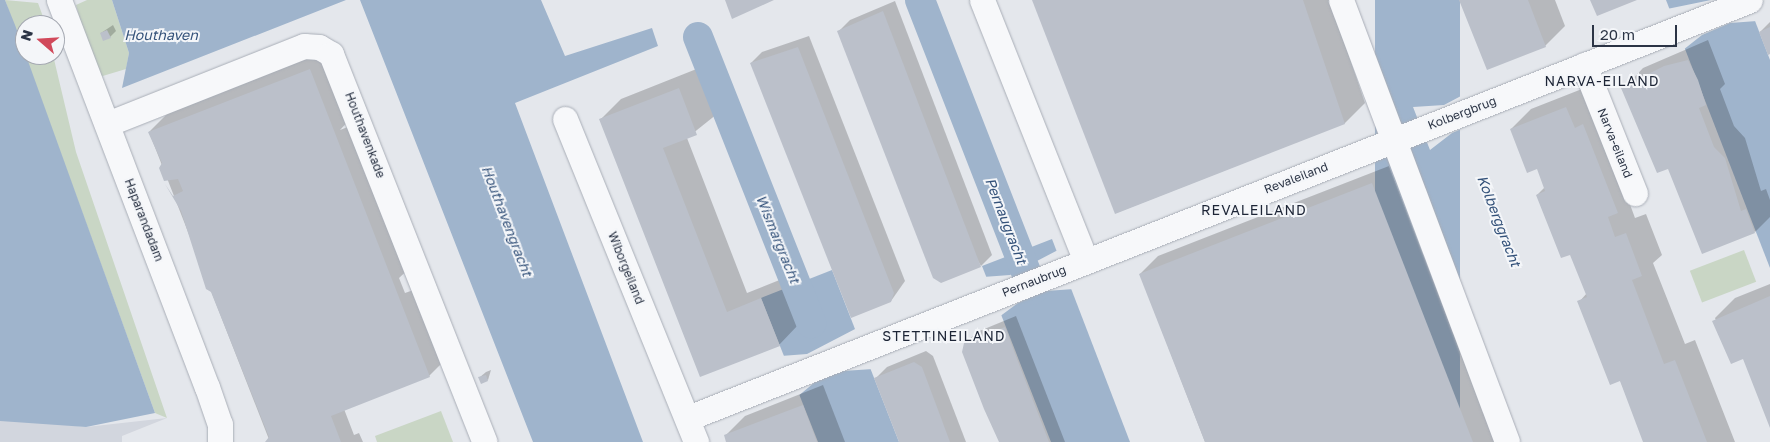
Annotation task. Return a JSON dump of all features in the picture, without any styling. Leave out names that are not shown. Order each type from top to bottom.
[{"type":"street","name":"Haparandadam","points":[[59,0],[108,124],[220,424],[220,442]]},
{"type":"street","points":[[982,0],[1082,262]]},
{"type":"street","points":[[1342,0],[1405,135],[1507,442]]},
{"type":"street","name":"Kolbergbrug","points":[[1405,135],[1750,0]]},
{"type":"street","name":"Houthavenkade","points":[[108,124],[304,46],[319,47],[331,54],[485,442]]},
{"type":"street","name":"Narva-eiland","points":[[1584,65],[1636,193]]},
{"type":"street","name":"Wiborgeiland","points":[[565,119],[688,418],[696,442]]},
{"type":"street","name":"Revaleiland","points":[[1082,262],[1405,135]]},
{"type":"street","name":"Pernaubrug","points":[[688,418],[1082,262]]},
{"type":"shaded area","points":[[0,418],[86,427],[167,418],[122,436],[122,442],[0,442]]},
{"type":"green space","points":[[5,0],[38,3],[42,15],[15,15],[15,28]]},
{"type":"green space","points":[[87,0],[112,0],[129,53],[126,69],[96,78],[76,5]]},
{"type":"green space","points":[[29,65],[55,65],[76,152],[167,418],[155,413]]},
{"type":"green space","points":[[1744,250],[1756,282],[1702,303],[1690,271]]},
{"type":"green space","points":[[441,411],[453,442],[377,442],[375,436]]},
{"type":"water","points":[[0,0],[5,0],[15,25],[15,65],[29,65],[155,413],[86,427],[0,421]]},
{"type":"water","name":"Houthaven","points":[[112,0],[346,0],[122,88],[129,53]]},
{"type":"water","name":"Houthavengracht","points":[[360,0],[541,0],[565,56],[652,28],[658,46],[515,103],[643,442],[533,442]]},
{"type":"water","points":[[1375,0],[1460,0],[1460,442],[1375,442]]},
{"type":"water","points":[[1666,0],[1747,0],[1770,60],[1770,268]]},
{"type":"water","points":[[1052,239],[1130,442],[1051,442],[982,266]]},
{"type":"water","points":[[832,270],[899,442],[818,442],[761,298]]},
{"type":"pier","points":[[1711,0],[1749,0],[1757,21],[1730,23],[1702,35],[1683,50],[1667,9]]},
{"type":"pier","points":[[1493,79],[1509,119],[1480,121],[1452,133],[1430,150],[1413,107],[1444,105]]},
{"type":"pier","points":[[1058,250],[1074,289],[1046,291],[1018,303],[999,317],[983,277],[1010,275]]},
{"type":"pier","points":[[857,328],[873,369],[843,371],[815,382],[797,397],[781,356],[807,354]]},
{"type":"building","points":[[725,0],[774,0],[732,19]]},
{"type":"building","points":[[1032,0],[1303,0],[1345,124],[1115,214]]},
{"type":"building","points":[[1459,0],[1528,0],[1546,47],[1487,70]]},
{"type":"building","points":[[1590,0],[1637,0],[1597,16]]},
{"type":"building","points":[[883,11],[981,267],[941,283],[933,278],[837,31]]},
{"type":"building","points":[[1770,27],[1770,54],[1768,55],[1759,32]]},
{"type":"building","points":[[107,30],[111,38],[103,41],[100,33]]},
{"type":"building","points":[[798,47],[894,293],[891,302],[851,318],[750,63]]},
{"type":"building","points":[[1688,60],[1698,80],[1706,105],[1699,108],[1714,147],[1725,158],[1741,211],[1746,209],[1755,233],[1702,254],[1668,169],[1657,173],[1621,88],[1664,66]]},
{"type":"building","points":[[310,69],[430,377],[331,416],[341,442],[265,442],[269,437],[211,292],[206,289],[181,211],[165,184],[173,196],[183,191],[178,179],[164,181],[159,168],[162,163],[148,132]]},
{"type":"building","points":[[679,88],[697,135],[663,148],[727,312],[761,298],[780,346],[700,377],[599,119]]},
{"type":"building","points":[[1566,107],[1575,128],[1583,124],[1618,213],[1608,217],[1615,237],[1626,233],[1642,276],[1632,280],[1664,364],[1675,360],[1707,442],[1643,442],[1620,381],[1610,385],[1577,301],[1587,297],[1570,255],[1561,258],[1536,195],[1545,191],[1537,169],[1527,173],[1510,129]]},
{"type":"building","points":[[1372,183],[1473,442],[1205,442],[1139,274]]},
{"type":"building","points":[[1770,296],[1770,428],[1743,359],[1731,364],[1712,321]]},
{"type":"building","points":[[1005,327],[1049,442],[999,442],[962,352],[964,343]]},
{"type":"building","points":[[914,362],[922,367],[950,442],[899,442],[874,378]]},
{"type":"building","points":[[486,375],[488,381],[481,384],[478,377]]},
{"type":"building","points":[[803,405],[817,442],[726,442],[724,435]]},
{"type":"waterway","name":"Pernaugracht","points":[[920,0],[1033,290]]},
{"type":"waterway","name":"Wismargracht","points":[[698,37],[811,323]]},
{"type":"district","name":"NARVA-EILAND","points":[[1602,81]]},
{"type":"district","name":"REVALEILAND","points":[[1254,210]]},
{"type":"district","name":"STETTINEILAND","points":[[944,336]]},
{"type":"water label","name":"Kolberggracht","points":[[1499,221]]}]
